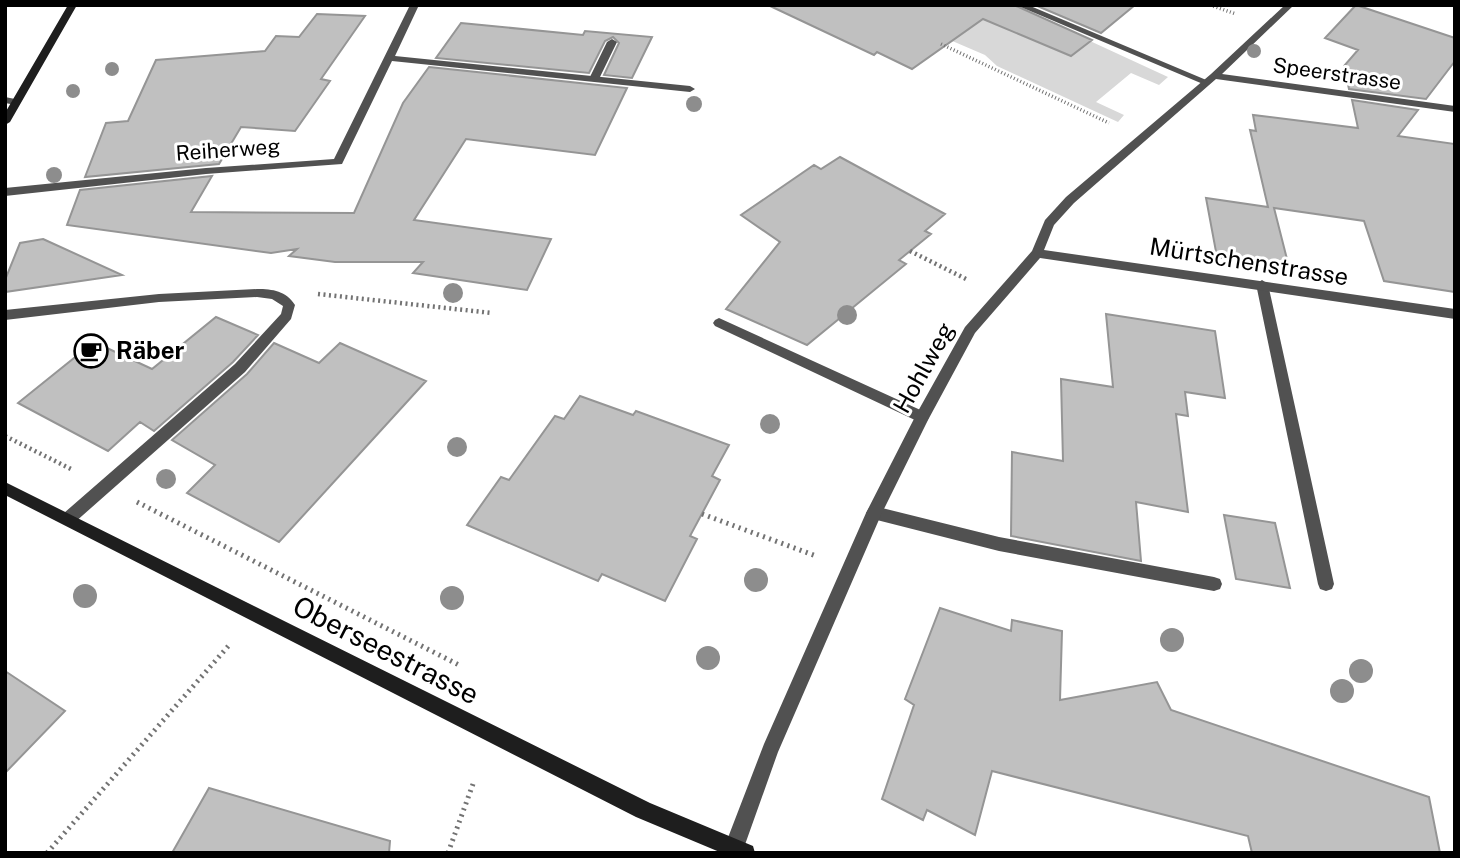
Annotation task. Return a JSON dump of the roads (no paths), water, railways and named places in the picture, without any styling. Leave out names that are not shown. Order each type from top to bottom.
[{"type":"street","points":[[5,122],[11,101],[73,5]]},
{"type":"street","name":"Reiherweg","points":[[5,192],[206,171],[338,162],[415,5]]},
{"type":"street","name":"Speerstrasse","points":[[1020,5],[1210,79],[1455,109]]},
{"type":"street","name":"Hohlweg","points":[[740,851],[771,750],[849,569],[922,417],[970,330],[1037,253],[1049,223],[1070,200],[1210,79],[1290,5]]},
{"type":"street","points":[[594,79],[612,42]]},
{"type":"street","points":[[388,58],[690,89]]},
{"type":"street","name":"Mürtschenstrasse","points":[[1037,253],[1455,314]]},
{"type":"street","points":[[1262,285],[1326,584]]},
{"type":"street","points":[[5,315],[196,296],[271,293],[284,298],[289,305],[287,316],[240,368],[69,518]]},
{"type":"street","points":[[719,323],[922,417]]},
{"type":"street","name":"Oberseestrasse","points":[[5,488],[643,810],[740,851]]},
{"type":"street","points":[[874,513],[999,544],[1214,584]]},
{"type":"place","name":"Räber","points":[[91,351]]}]
